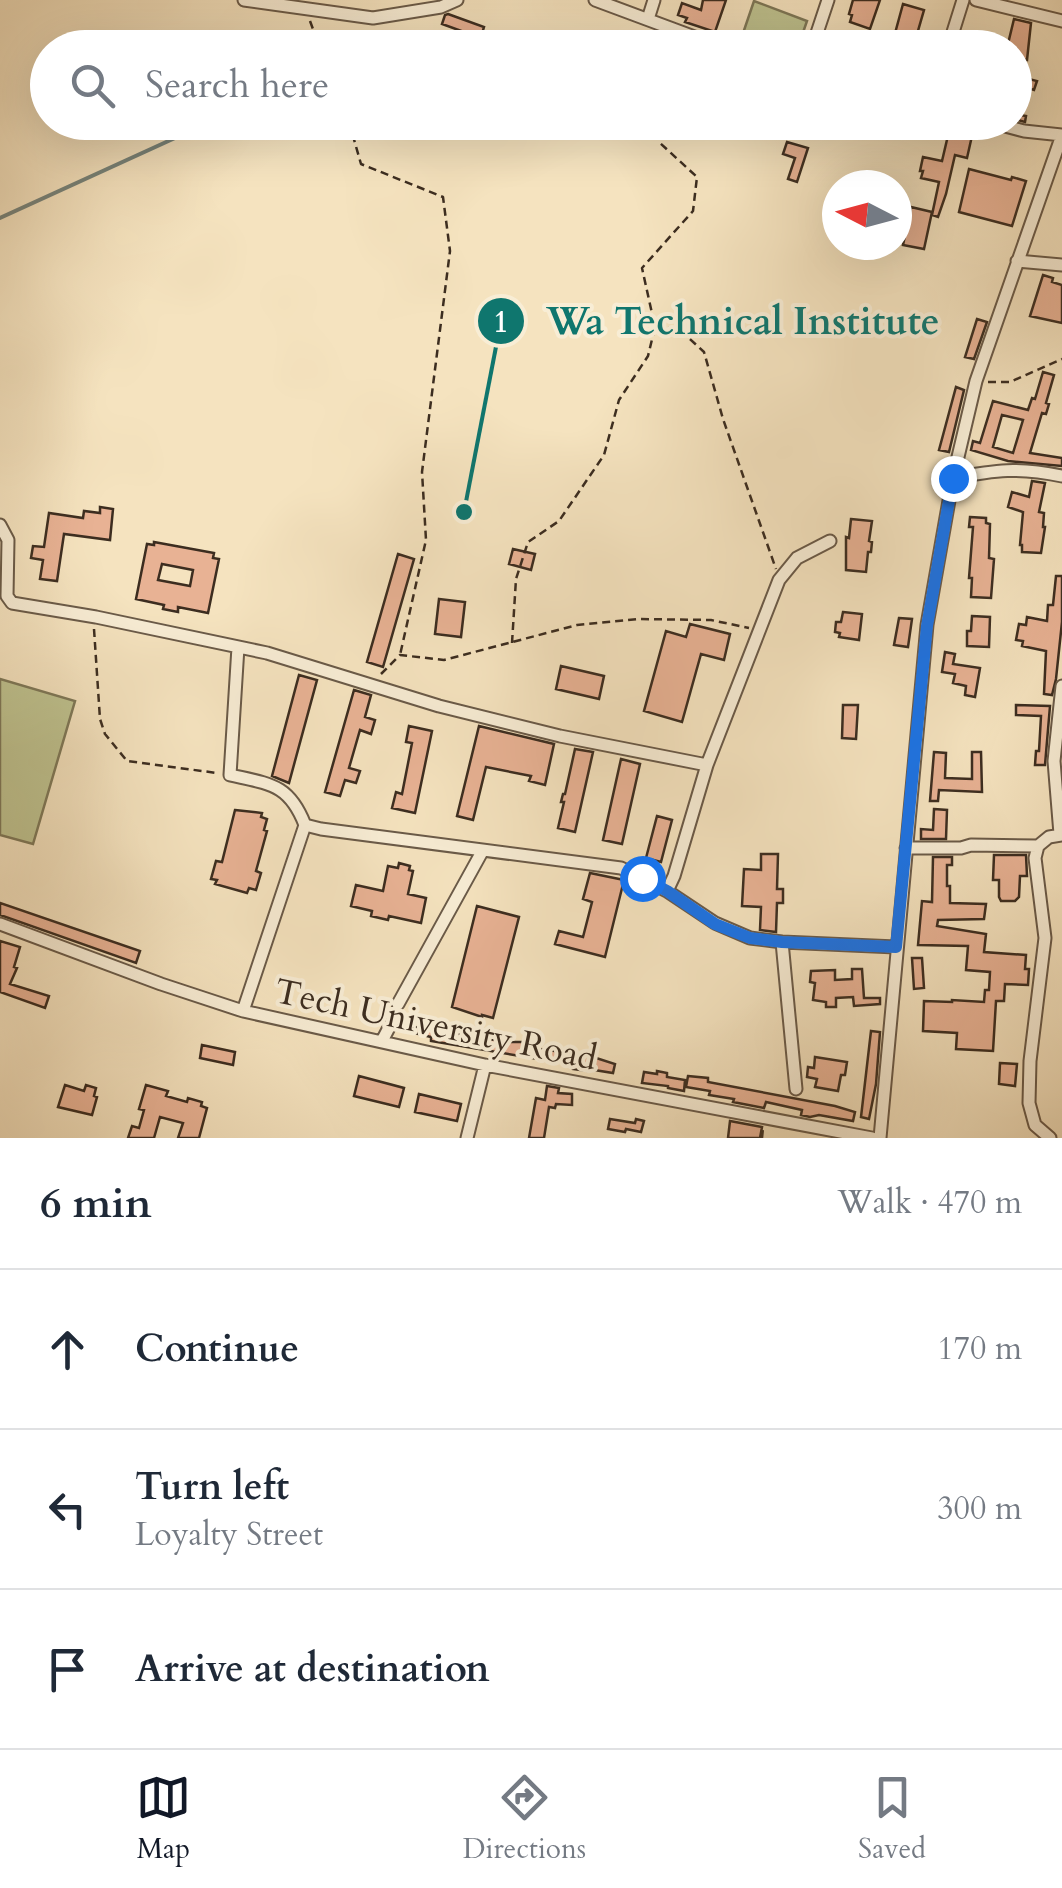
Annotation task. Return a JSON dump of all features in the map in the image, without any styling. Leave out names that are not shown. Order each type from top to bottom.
[{"type":"street","points":[[244,0],[307,4],[374,18],[458,0]]},
{"type":"street","points":[[595,0],[677,30]]},
{"type":"street","points":[[648,19],[654,0]]},
{"type":"street","points":[[818,30],[828,0]]},
{"type":"street","points":[[954,30],[963,0]]},
{"type":"street","points":[[976,0],[1062,21]]},
{"type":"street","points":[[876,1138],[927,626],[953,478],[976,381],[1062,135],[1032,132]]},
{"type":"street","points":[[1017,261],[1062,265]]},
{"type":"street","points":[[953,478],[995,470],[1030,469],[1062,476]]},
{"type":"street","points":[[0,524],[8,540],[7,596],[12,603],[238,647],[542,732],[706,765]]},
{"type":"street","points":[[667,891],[706,765],[780,580],[797,558],[830,541]]},
{"type":"street","points":[[238,647],[230,775],[282,789],[293,800],[305,825],[243,1012]]},
{"type":"street","points":[[1050,1138],[1036,1125],[1029,1103],[1030,1061],[1045,938],[1035,858],[1038,846],[1049,837],[1061,835],[1054,761],[1062,686]]},
{"type":"street","points":[[305,825],[621,868],[667,891],[715,924],[750,938],[896,947]]},
{"type":"street","points":[[906,848],[1038,846]]},
{"type":"street","points":[[398,1004],[483,850]]},
{"type":"street","name":"Tech University Road","points":[[0,924],[243,1012],[484,1065],[876,1138]]},
{"type":"street","points":[[782,942],[796,1090]]},
{"type":"street","points":[[382,1042],[394,1018]]},
{"type":"street","points":[[468,1138],[484,1065]]},
{"type":"path","points":[[307,4],[315,30]]},
{"type":"path","points":[[355,140],[362,164],[443,196],[450,251],[422,472],[426,540],[400,655],[371,686]]},
{"type":"path","points":[[512,643],[516,579],[528,542],[560,521],[604,455],[619,400],[648,356],[654,327],[642,268],[693,212],[697,177],[659,140]]},
{"type":"path","points":[[654,327],[679,329],[704,352],[723,420],[780,580]]},
{"type":"path","points":[[976,381],[1010,382],[1062,359]]},
{"type":"path","points":[[96,617],[100,719],[105,734],[127,761],[230,775]]},
{"type":"path","points":[[400,655],[444,660],[578,625],[639,619],[711,620],[760,630]]},
{"type":"green space","points":[[754,1],[807,21],[804,30],[744,30]]},
{"type":"green space","points":[[0,679],[75,701],[33,844],[0,835]]},
{"type":"building","points":[[703,0],[726,0],[716,30],[685,22],[687,18],[678,15],[682,3],[701,10]]},
{"type":"building","points":[[853,0],[880,0],[870,29],[850,22]]},
{"type":"building","points":[[903,4],[924,10],[918,30],[896,30]]},
{"type":"building","points":[[445,15],[484,27],[483,30],[459,30],[442,24]]},
{"type":"building","points":[[1014,19],[1031,23],[1030,30],[1011,30]]},
{"type":"building","points":[[947,140],[971,140],[967,158],[955,155],[938,217],[932,215],[939,182],[921,178],[920,171],[923,157],[942,161]]},
{"type":"building","points":[[787,142],[808,148],[797,182],[788,179],[795,158],[783,154]]},
{"type":"building","points":[[969,169],[1026,181],[1012,226],[959,212]]},
{"type":"building","points":[[912,207],[932,212],[924,249],[912,247]]},
{"type":"building","points":[[1043,275],[1062,285],[1062,323],[1030,316]]},
{"type":"building","points":[[977,319],[987,322],[974,359],[965,357]]},
{"type":"building","points":[[1043,372],[1054,375],[1046,414],[1042,413],[1030,453],[1062,458],[1062,466],[1008,461],[971,450],[973,441],[980,443],[993,401],[1028,410],[1032,398],[1035,399]],"holes":[[[1002,415],[1023,420],[1013,453],[993,447]]]},
{"type":"building","points":[[956,387],[964,390],[949,452],[939,450]]},
{"type":"building","points":[[1032,481],[1045,483],[1039,512],[1044,513],[1045,527],[1041,553],[1022,552],[1023,512],[1008,507],[1012,492],[1029,497]]},
{"type":"building","points":[[100,507],[113,509],[110,540],[64,534],[57,581],[40,579],[43,560],[31,558],[33,546],[44,547],[49,513],[83,518],[84,511],[100,513]]},
{"type":"building","points":[[970,517],[986,518],[990,524],[989,558],[994,559],[991,598],[971,597]]},
{"type":"building","points":[[851,519],[872,521],[866,572],[846,570],[846,537],[849,538]]},
{"type":"building","points":[[147,544],[214,553],[213,558],[219,559],[208,613],[178,607],[178,612],[136,599]],"holes":[[[162,564],[193,570],[190,586],[158,580]]]},
{"type":"building","points":[[513,549],[535,554],[531,570],[509,564]]},
{"type":"building","points":[[398,554],[414,559],[383,667],[367,662]]},
{"type":"building","points":[[1056,576],[1062,576],[1062,622],[1052,695],[1044,694],[1046,651],[1022,646],[1023,641],[1016,640],[1019,624],[1026,625],[1027,617],[1047,621]]},
{"type":"building","points":[[439,599],[465,602],[461,637],[435,634]]},
{"type":"building","points":[[843,612],[862,614],[859,640],[839,637],[840,633],[835,632]]},
{"type":"building","points":[[972,616],[990,617],[989,647],[967,646]]},
{"type":"building","points":[[899,618],[912,619],[908,647],[894,645]]},
{"type":"building","points":[[690,624],[730,634],[724,660],[701,654],[682,722],[644,711],[666,631],[686,637]]},
{"type":"building","points":[[945,652],[955,654],[953,664],[980,668],[975,697],[965,695],[966,686],[953,683],[955,674],[942,672]]},
{"type":"building","points":[[561,666],[604,676],[599,699],[556,689]]},
{"type":"building","points":[[299,675],[317,680],[289,783],[272,776]]},
{"type":"building","points":[[354,690],[371,695],[365,717],[375,720],[371,734],[360,730],[349,768],[360,771],[356,783],[345,780],[340,796],[325,792]]},
{"type":"building","points":[[843,705],[858,705],[856,739],[842,738]]},
{"type":"building","points":[[1016,705],[1050,706],[1045,765],[1035,765],[1041,716],[1016,715]]},
{"type":"building","points":[[409,726],[432,731],[415,813],[392,808],[396,792],[402,794],[412,743],[406,742]]},
{"type":"building","points":[[479,726],[554,744],[545,785],[529,781],[531,776],[486,767],[473,820],[457,816]]},
{"type":"building","points":[[575,749],[593,752],[575,832],[558,828]]},
{"type":"building","points":[[934,752],[946,753],[945,778],[972,779],[972,752],[981,752],[982,792],[939,790],[938,801],[930,801]]},
{"type":"building","points":[[621,759],[640,764],[622,844],[603,840]]},
{"type":"building","points":[[934,809],[947,810],[946,839],[921,839],[921,829],[933,830]]},
{"type":"building","points":[[235,810],[262,813],[261,817],[267,819],[256,871],[261,873],[256,890],[249,888],[247,893],[215,884],[217,880],[211,879],[216,861],[222,862]]},
{"type":"building","points":[[657,816],[672,820],[661,862],[646,858]]},
{"type":"building","points":[[761,854],[778,854],[777,889],[783,889],[783,903],[777,903],[776,932],[760,930],[761,907],[742,906],[744,869],[761,870]]},
{"type":"building","points":[[994,855],[1026,855],[1027,876],[1020,876],[1019,897],[1015,901],[1001,901],[999,897],[999,880],[993,880]]},
{"type":"building","points":[[933,857],[952,857],[952,865],[947,865],[950,903],[986,904],[984,919],[938,920],[937,926],[986,934],[984,952],[1026,955],[1028,985],[1005,984],[1004,1001],[996,1001],[993,1051],[956,1049],[957,1033],[923,1031],[924,1001],[984,1002],[985,990],[989,990],[990,972],[966,970],[968,946],[918,945],[922,901],[932,902]]},
{"type":"building","points":[[399,863],[413,871],[408,894],[426,898],[421,923],[371,916],[372,911],[351,906],[356,885],[383,891],[388,866],[398,868]]},
{"type":"building","points":[[590,873],[624,880],[605,957],[555,944],[559,931],[583,937],[592,902],[583,899]]},
{"type":"building","points":[[0,903],[140,951],[136,963],[0,915]]},
{"type":"building","points":[[477,906],[519,917],[493,1018],[452,1007]]},
{"type":"building","points":[[0,941],[20,947],[10,984],[49,996],[45,1008],[0,992]]},
{"type":"building","points":[[912,958],[922,958],[924,988],[914,989]]},
{"type":"building","points":[[852,969],[862,969],[864,998],[880,998],[880,1004],[854,1006],[853,997],[836,998],[836,1007],[826,1007],[826,1002],[813,1000],[815,983],[810,982],[811,971],[835,970],[835,980],[852,979]]},
{"type":"building","points":[[403,1025],[524,1042],[534,1044],[533,1048],[590,1056],[615,1064],[613,1073],[573,1069],[574,1065],[431,1041],[431,1037],[402,1030]]},
{"type":"building","points":[[871,1031],[880,1032],[869,1119],[861,1117]]},
{"type":"building","points":[[202,1045],[235,1052],[233,1065],[200,1058]]},
{"type":"building","points":[[815,1057],[847,1062],[838,1091],[815,1087],[817,1079],[807,1077],[808,1067],[814,1068]]},
{"type":"building","points":[[1000,1063],[1017,1064],[1015,1086],[999,1084]]},
{"type":"building","points":[[657,1071],[685,1080],[684,1091],[642,1083],[644,1072]]},
{"type":"building","points":[[359,1076],[404,1088],[399,1107],[354,1096]]},
{"type":"building","points":[[688,1076],[835,1106],[855,1112],[853,1121],[810,1117],[801,1115],[802,1110],[766,1102],[764,1108],[733,1102],[734,1099],[709,1095],[710,1091],[686,1087]]},
{"type":"building","points":[[65,1085],[84,1091],[86,1085],[96,1088],[92,1115],[58,1107]]},
{"type":"building","points":[[146,1085],[168,1091],[166,1096],[202,1102],[201,1106],[207,1108],[199,1138],[178,1138],[183,1123],[160,1117],[154,1138],[128,1138],[132,1126],[139,1128],[144,1110],[139,1109]]},
{"type":"building","points":[[547,1086],[559,1088],[558,1093],[572,1094],[572,1105],[549,1107],[544,1138],[529,1138],[536,1098],[545,1100]]},
{"type":"building","points":[[419,1094],[461,1104],[457,1121],[415,1112]]},
{"type":"building","points":[[610,1119],[644,1121],[641,1132],[625,1132],[608,1129]]},
{"type":"building","points":[[730,1121],[762,1127],[760,1138],[728,1138]]},
{"type":"waterway","points":[[0,218],[171,140]]},
{"type":"place","name":"Wa Technical Institute","points":[[464,512]]},
{"type":"route","points":[[642,878],[715,924],[750,938],[896,947],[927,626],[953,478]]}]
